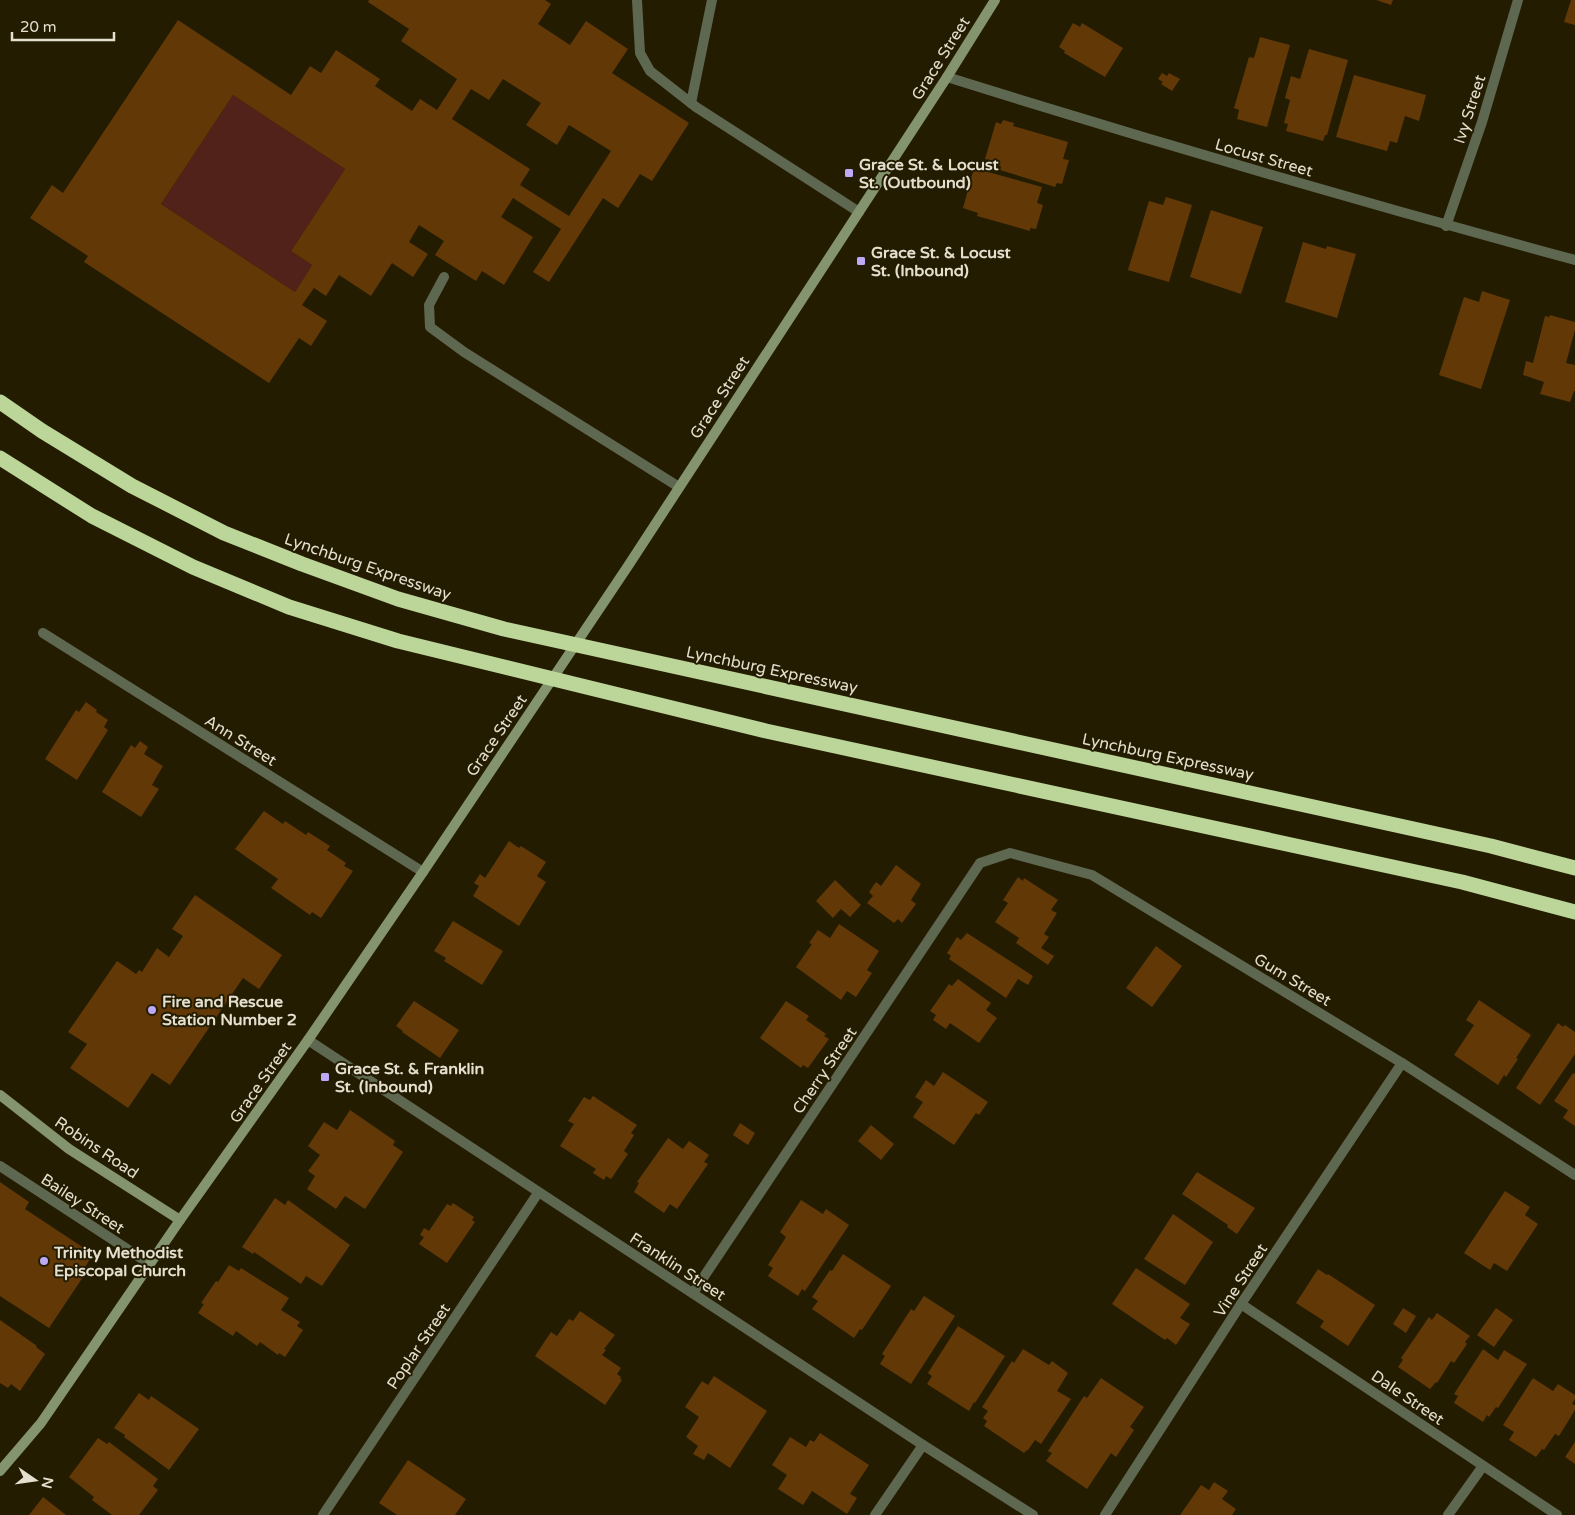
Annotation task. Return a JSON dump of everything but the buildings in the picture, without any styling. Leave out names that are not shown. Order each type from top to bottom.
[{"type":"highway","name":"Lynchburg Expressway","points":[[0,402],[42,431],[132,486],[224,533],[398,599],[504,628],[1491,846],[1575,868]]},
{"type":"highway","points":[[0,458],[92,516],[193,567],[289,607],[398,641],[766,730],[1462,882],[1575,912]]},
{"type":"main road","name":"Grace Street","points":[[0,1471],[41,1423],[423,872],[628,566],[947,77],[995,0]]},
{"type":"main road","name":"Robins Road","points":[[0,1095],[69,1149],[180,1220]]},
{"type":"street","points":[[637,0],[640,53],[650,70],[691,103],[859,212]]},
{"type":"street","points":[[691,103],[712,0]]},
{"type":"street","name":"Ivy Street","points":[[1446,226],[1482,122],[1518,0]]},
{"type":"street","name":"Locust Street","points":[[947,77],[1146,138],[1446,226],[1575,260]]},
{"type":"street","points":[[444,277],[429,305],[430,327],[464,352],[679,487]]},
{"type":"street","name":"Ann Street","points":[[43,632],[423,872]]},
{"type":"street","name":"Gum Street","points":[[980,863],[1010,853],[1092,875],[1402,1063],[1575,1175]]},
{"type":"street","name":"Cherry Street","points":[[693,1293],[980,863]]},
{"type":"street","name":"Franklin Street","points":[[308,1040],[922,1445],[1033,1515]]},
{"type":"street","name":"Vine Street","points":[[1105,1515],[1241,1304],[1402,1063]]},
{"type":"street","name":"Bailey Street","points":[[0,1166],[150,1264]]},
{"type":"street","name":"Poplar Street","points":[[323,1515],[538,1193]]},
{"type":"street","name":"Dale Street","points":[[1241,1304],[1558,1515]]},
{"type":"street","points":[[875,1515],[922,1445]]},
{"type":"street","points":[[1448,1515],[1483,1466]]},
{"type":"shaded area","points":[[233,95],[345,169],[291,251],[312,265],[295,292],[161,204]]},
{"type":"place","name":"Grace St. & Locust St. (Outbound)","points":[[849,173]]},
{"type":"place","name":"Grace St. & Locust St. (Inbound)","points":[[861,261]]},
{"type":"place","name":"Fire and Rescue Station Number 2","points":[[152,1010]]},
{"type":"place","name":"Grace St. & Franklin St. (Inbound)","points":[[325,1077]]},
{"type":"place","name":"Trinity Methodist Episcopal Church","points":[[44,1261]]}]
